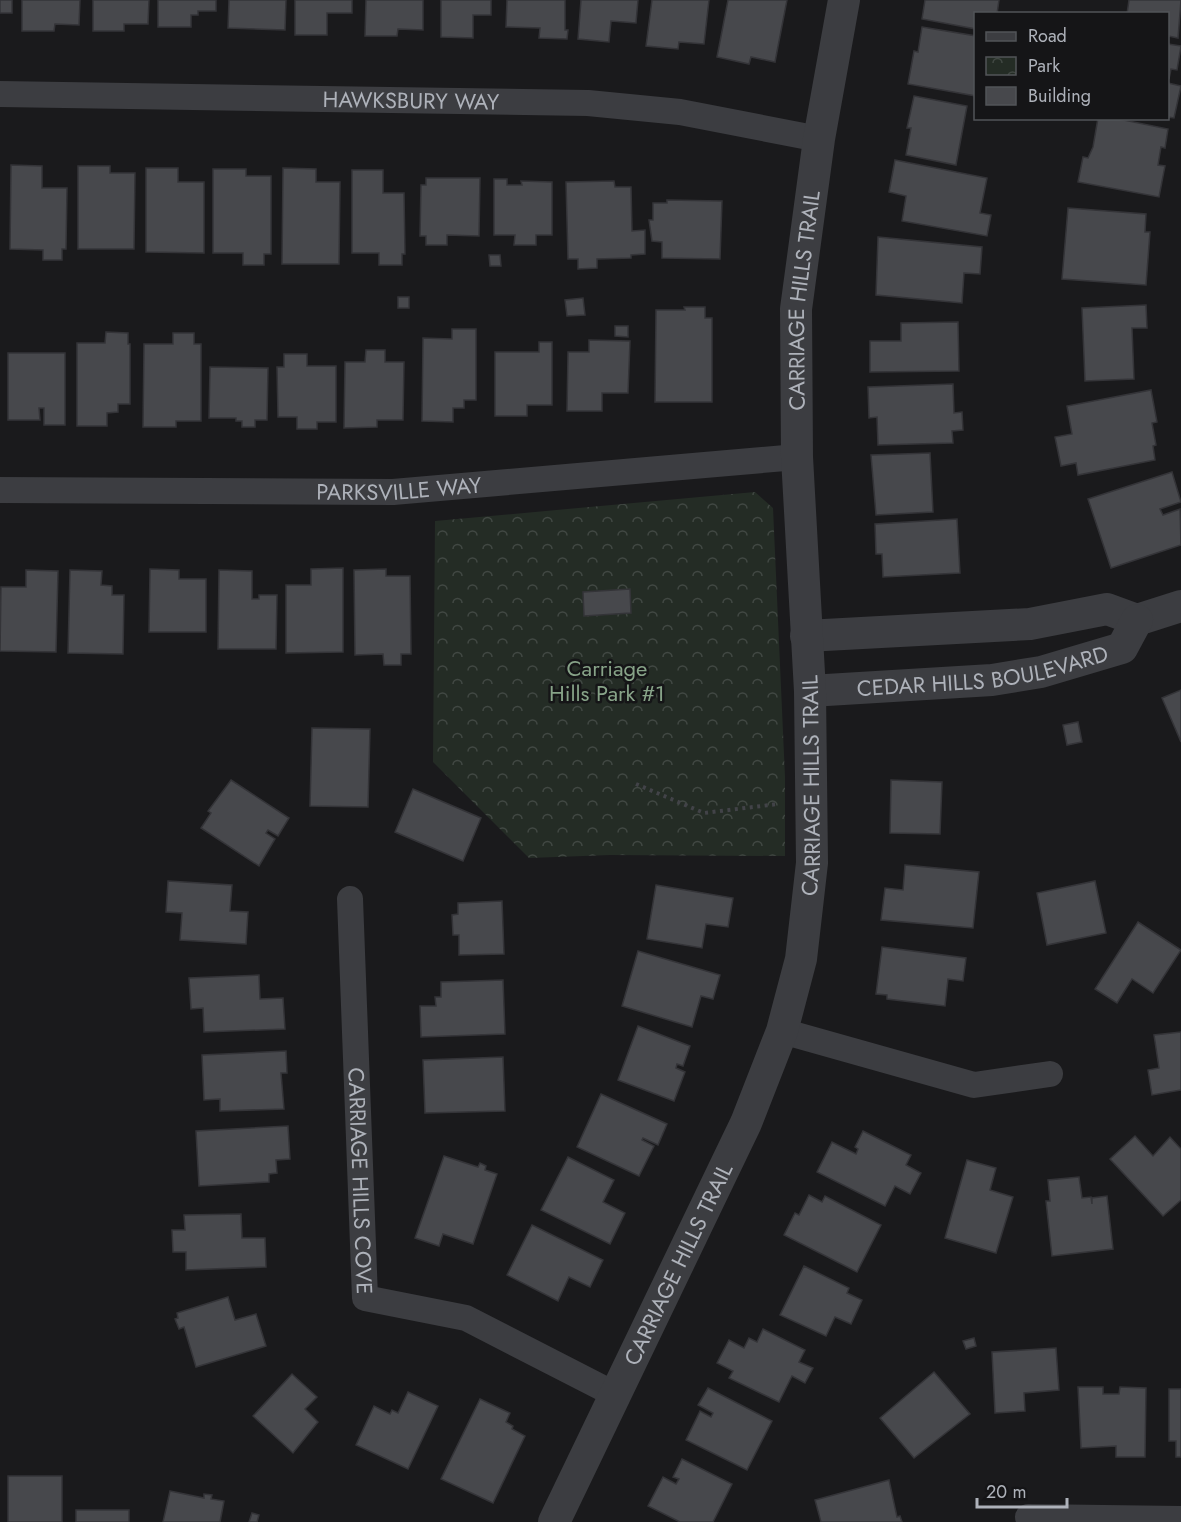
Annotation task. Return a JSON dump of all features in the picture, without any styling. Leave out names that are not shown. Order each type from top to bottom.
[{"type":"street","name":"CARRIAGE HILLS TRAIL","points":[[554,1522],[746,1123],[782,1031],[801,959],[812,863],[810,691],[797,457],[796,309],[819,139],[844,0]]},
{"type":"street","name":"HAWKSBURY WAY","points":[[0,94],[588,103],[680,111],[819,139]]},
{"type":"street","name":"PARKSVILLE WAY","points":[[0,490],[393,492],[797,457]]},
{"type":"street","points":[[1137,620],[1181,606]]},
{"type":"street","name":"CEDAR HILLS BOULEVARD","points":[[806,636],[1030,624],[1107,609],[1137,620],[1122,648],[1041,672],[993,680],[810,691]]},
{"type":"street","name":"CARRIAGE HILLS COVE","points":[[350,899],[365,1298],[466,1318],[616,1395]]},
{"type":"street","points":[[782,1031],[974,1085],[1050,1074]]},
{"type":"street","points":[[1028,1517],[1181,1519]]},
{"type":"path","points":[[636,784],[704,813],[778,804]]},
{"type":"green space","name":"Carriage Hills Park #1","points":[[755,492],[773,508],[785,777],[785,856],[610,855],[529,858],[433,762],[435,521]]},
{"type":"building","points":[[0,0],[12,0],[12,13],[0,13]]},
{"type":"building","points":[[22,0],[80,0],[79,25],[55,24],[54,31],[22,31]]},
{"type":"building","points":[[93,0],[149,0],[148,24],[124,24],[124,31],[93,31]]},
{"type":"building","points":[[158,0],[216,0],[216,11],[198,11],[198,15],[191,15],[191,27],[158,27]]},
{"type":"building","points":[[229,0],[286,0],[285,30],[228,28]]},
{"type":"building","points":[[295,0],[352,0],[352,13],[327,13],[327,35],[295,35]]},
{"type":"building","points":[[366,0],[423,0],[423,30],[398,29],[397,36],[365,36]]},
{"type":"building","points":[[441,0],[491,0],[491,15],[473,15],[473,38],[441,37]]},
{"type":"building","points":[[507,0],[565,0],[567,39],[539,38],[540,28],[506,27]]},
{"type":"building","points":[[581,0],[638,0],[636,23],[611,21],[609,42],[578,39]]},
{"type":"building","points":[[652,0],[709,0],[704,44],[679,42],[678,49],[646,46]]},
{"type":"building","points":[[728,0],[787,0],[775,62],[751,57],[749,64],[717,57]]},
{"type":"building","points":[[925,0],[999,0],[997,12],[974,12],[974,29],[922,19]]},
{"type":"building","points":[[1129,0],[1181,0],[1178,38],[1169,36],[1169,12],[1127,12]]},
{"type":"building","points":[[922,27],[974,36],[974,96],[908,84],[914,51],[918,52]]},
{"type":"building","points":[[1169,44],[1181,46],[1177,70],[1171,69],[1169,79]]},
{"type":"building","points":[[1169,83],[1181,86],[1174,118],[1169,117]]},
{"type":"building","points":[[914,96],[967,106],[956,165],[906,155],[911,128],[907,128]]},
{"type":"building","points":[[1098,120],[1124,120],[1168,129],[1165,148],[1161,147],[1158,165],[1165,166],[1159,197],[1078,182],[1083,157],[1088,158],[1093,147]]},
{"type":"building","points":[[895,160],[987,178],[980,213],[991,215],[987,236],[902,221],[906,196],[889,192]]},
{"type":"building","points":[[11,165],[42,166],[42,188],[67,188],[66,249],[62,249],[62,260],[43,260],[43,250],[10,249]]},
{"type":"building","points":[[78,166],[110,166],[110,173],[135,173],[134,249],[78,249]]},
{"type":"building","points":[[146,168],[178,168],[178,182],[204,182],[204,253],[146,252]]},
{"type":"building","points":[[283,168],[316,169],[316,182],[340,182],[339,264],[282,264]]},
{"type":"building","points":[[213,169],[246,169],[246,176],[271,176],[271,254],[264,254],[264,265],[243,265],[243,253],[213,253]]},
{"type":"building","points":[[352,170],[383,170],[383,193],[404,193],[405,254],[402,254],[402,265],[379,265],[379,253],[352,253]]},
{"type":"building","points":[[426,178],[480,178],[479,236],[447,235],[447,245],[426,245],[426,236],[420,236],[421,185],[426,185]]},
{"type":"building","points":[[494,179],[507,179],[507,185],[522,185],[521,181],[552,182],[552,235],[536,235],[536,245],[514,245],[515,235],[494,235]]},
{"type":"building","points":[[614,181],[615,187],[631,187],[632,231],[645,230],[645,254],[631,255],[631,258],[597,259],[597,268],[578,269],[578,259],[568,259],[566,182]]},
{"type":"building","points":[[667,200],[722,201],[720,259],[662,258],[662,242],[652,241],[649,220],[653,220],[653,203],[667,203]]},
{"type":"building","points":[[1068,208],[1146,214],[1145,232],[1150,232],[1146,285],[1062,279]]},
{"type":"building","points":[[878,237],[982,247],[980,274],[964,273],[962,303],[876,295]]},
{"type":"building","points":[[489,255],[500,255],[501,266],[490,266]]},
{"type":"building","points":[[398,297],[409,297],[409,308],[398,308]]},
{"type":"building","points":[[583,298],[585,315],[567,316],[565,300]]},
{"type":"building","points":[[1146,305],[1147,328],[1132,328],[1134,379],[1085,381],[1082,308]]},
{"type":"building","points":[[684,307],[705,307],[705,318],[712,318],[712,402],[655,402],[656,310],[685,310]]},
{"type":"building","points":[[958,322],[959,371],[870,372],[870,341],[901,341],[901,323]]},
{"type":"building","points":[[615,326],[628,326],[628,337],[615,336]]},
{"type":"building","points":[[452,329],[476,329],[476,400],[464,400],[464,408],[453,408],[453,422],[422,421],[423,338],[452,339]]},
{"type":"building","points":[[106,332],[128,333],[130,404],[118,404],[118,412],[107,413],[107,426],[77,426],[77,343],[105,343]]},
{"type":"building","points":[[173,333],[194,333],[194,344],[201,344],[201,421],[176,421],[176,427],[143,427],[144,344],[173,344]]},
{"type":"building","points":[[589,340],[630,341],[628,393],[602,393],[602,411],[567,411],[568,352],[589,352]]},
{"type":"building","points":[[539,342],[552,342],[552,405],[527,405],[527,416],[495,416],[495,352],[539,352]]},
{"type":"building","points":[[366,350],[385,350],[385,362],[404,362],[403,420],[377,420],[377,427],[344,428],[345,362],[365,362]]},
{"type":"building","points":[[8,353],[65,353],[65,425],[44,425],[44,408],[39,408],[40,420],[8,420]]},
{"type":"building","points":[[284,354],[307,354],[307,366],[336,366],[336,422],[317,422],[317,429],[297,429],[297,417],[278,417],[277,367],[284,367]]},
{"type":"building","points":[[210,367],[268,368],[267,420],[255,420],[255,427],[242,427],[242,421],[236,421],[236,418],[209,418]]},
{"type":"building","points":[[953,384],[954,413],[962,412],[963,430],[952,431],[953,443],[878,445],[877,417],[869,418],[868,387]]},
{"type":"building","points":[[1151,390],[1157,422],[1152,423],[1156,445],[1153,446],[1155,460],[1078,475],[1076,463],[1061,466],[1055,437],[1072,434],[1067,406]]},
{"type":"building","points":[[930,453],[933,512],[876,515],[871,455]]},
{"type":"building","points":[[1172,472],[1181,502],[1160,509],[1163,515],[1180,509],[1181,545],[1111,568],[1088,499]]},
{"type":"building","points":[[957,519],[960,573],[883,577],[882,554],[876,554],[875,524]]},
{"type":"building","points":[[343,568],[343,652],[286,653],[286,585],[311,585],[311,569]]},
{"type":"building","points":[[150,569],[179,570],[179,579],[206,579],[206,632],[149,632]]},
{"type":"building","points":[[386,569],[386,576],[410,576],[411,654],[401,654],[401,665],[384,665],[383,654],[355,655],[354,570]]},
{"type":"building","points":[[26,570],[58,571],[56,652],[0,651],[1,587],[26,587]]},
{"type":"building","points":[[70,570],[102,571],[101,585],[112,586],[112,595],[124,595],[123,654],[68,653]]},
{"type":"building","points":[[219,570],[252,571],[252,599],[259,599],[259,595],[277,595],[276,649],[218,649]]},
{"type":"building","points":[[630,589],[631,613],[584,616],[583,592]]},
{"type":"building","points":[[1181,690],[1181,742],[1162,698]]},
{"type":"building","points":[[1078,722],[1082,742],[1067,745],[1063,725]]},
{"type":"building","points":[[312,728],[370,729],[368,807],[310,806]]},
{"type":"building","points":[[231,780],[289,818],[278,836],[268,830],[266,833],[275,839],[259,866],[201,828],[211,813],[208,811]]},
{"type":"building","points":[[891,780],[942,782],[940,834],[890,833]]},
{"type":"building","points":[[413,789],[481,818],[463,861],[395,832]]},
{"type":"building","points":[[905,865],[979,872],[973,928],[881,920],[885,888],[903,890]]},
{"type":"building","points":[[168,881],[232,885],[230,911],[248,912],[246,944],[180,940],[182,913],[166,912]]},
{"type":"building","points":[[1095,881],[1106,933],[1047,945],[1037,893]]},
{"type":"building","points":[[656,885],[733,898],[728,927],[706,924],[702,948],[647,939]]},
{"type":"building","points":[[502,901],[504,954],[459,955],[459,935],[453,935],[452,915],[458,914],[458,903]]},
{"type":"building","points":[[1138,922],[1181,950],[1153,993],[1132,979],[1117,1003],[1095,989]]},
{"type":"building","points":[[882,947],[966,958],[963,981],[948,979],[945,1006],[887,999],[887,995],[876,994]]},
{"type":"building","points":[[638,951],[720,975],[713,999],[701,996],[692,1027],[622,1006]]},
{"type":"building","points":[[259,975],[260,999],[283,998],[285,1029],[204,1032],[203,1008],[191,1009],[189,978]]},
{"type":"building","points":[[503,980],[505,1034],[421,1037],[420,1006],[436,1006],[435,997],[441,997],[441,982]]},
{"type":"building","points":[[638,1026],[690,1046],[683,1066],[677,1064],[676,1068],[685,1072],[674,1101],[618,1080]]},
{"type":"building","points":[[1181,1032],[1181,1090],[1152,1095],[1148,1070],[1159,1068],[1154,1035]]},
{"type":"building","points":[[286,1051],[287,1073],[281,1073],[284,1109],[220,1111],[220,1099],[204,1100],[202,1055]]},
{"type":"building","points":[[503,1057],[505,1111],[425,1113],[423,1060]]},
{"type":"building","points":[[601,1094],[667,1124],[658,1145],[643,1138],[642,1140],[654,1146],[639,1176],[577,1147]]},
{"type":"building","points":[[288,1126],[290,1159],[276,1160],[277,1173],[269,1174],[269,1182],[199,1186],[196,1131]]},
{"type":"building","points":[[863,1131],[911,1155],[906,1165],[921,1173],[910,1194],[895,1186],[885,1206],[817,1172],[832,1142],[856,1154],[858,1149],[855,1147]]},
{"type":"building","points":[[1135,1136],[1153,1156],[1170,1137],[1181,1149],[1181,1200],[1163,1216],[1110,1159]]},
{"type":"building","points":[[444,1156],[478,1167],[480,1163],[486,1166],[485,1170],[497,1174],[473,1244],[443,1234],[439,1246],[415,1238]]},
{"type":"building","points":[[568,1157],[614,1180],[603,1202],[625,1213],[610,1244],[541,1210]]},
{"type":"building","points":[[967,1160],[996,1168],[990,1190],[1013,1197],[996,1253],[945,1238]]},
{"type":"building","points":[[1079,1177],[1082,1198],[1091,1197],[1092,1204],[1092,1198],[1107,1196],[1113,1249],[1052,1256],[1046,1201],[1050,1201],[1048,1180]]},
{"type":"building","points":[[809,1195],[822,1202],[825,1196],[881,1225],[857,1272],[784,1235],[795,1213],[799,1215]]},
{"type":"building","points":[[241,1214],[242,1238],[265,1238],[266,1267],[186,1270],[186,1252],[173,1252],[172,1230],[185,1230],[184,1215]]},
{"type":"building","points":[[532,1225],[603,1260],[590,1287],[569,1277],[558,1301],[507,1275]]},
{"type":"building","points":[[804,1266],[849,1288],[847,1293],[862,1300],[851,1324],[835,1317],[826,1336],[780,1315]]},
{"type":"building","points":[[228,1297],[235,1320],[256,1314],[266,1346],[196,1367],[184,1327],[179,1329],[175,1319],[178,1318],[177,1313]]},
{"type":"building","points":[[763,1329],[805,1350],[799,1362],[813,1368],[805,1383],[792,1376],[779,1402],[729,1378],[733,1371],[717,1363],[729,1340],[744,1348],[749,1338],[757,1342]]},
{"type":"building","points":[[974,1338],[976,1346],[966,1349],[963,1341]]},
{"type":"building","points":[[1056,1348],[1059,1390],[1024,1393],[1025,1411],[995,1413],[992,1352]]},
{"type":"building","points":[[934,1372],[970,1414],[914,1458],[880,1418]]},
{"type":"building","points":[[292,1374],[317,1397],[305,1409],[318,1422],[293,1453],[253,1416]]},
{"type":"building","points":[[1078,1387],[1103,1387],[1103,1394],[1119,1394],[1120,1387],[1146,1388],[1145,1457],[1116,1457],[1116,1446],[1081,1448]]},
{"type":"building","points":[[708,1388],[772,1421],[747,1470],[686,1440],[700,1411],[711,1417],[713,1413],[698,1405]]},
{"type":"building","points":[[1169,1389],[1181,1389],[1181,1457],[1176,1457],[1176,1441],[1169,1441]]},
{"type":"building","points":[[408,1392],[438,1406],[408,1469],[356,1445],[374,1406],[390,1414],[392,1410],[398,1413]]},
{"type":"building","points":[[480,1399],[510,1413],[506,1422],[513,1426],[512,1429],[525,1436],[493,1503],[441,1479]]},
{"type":"building","points":[[682,1459],[732,1484],[713,1522],[680,1522],[648,1506],[663,1477],[676,1484],[679,1479],[673,1477]]},
{"type":"building","points":[[8,1476],[62,1476],[62,1522],[8,1522]]},
{"type":"building","points":[[889,1480],[897,1517],[900,1516],[902,1522],[821,1522],[815,1500]]},
{"type":"building","points":[[170,1491],[204,1498],[204,1494],[212,1495],[211,1499],[224,1501],[220,1522],[163,1522]]},
{"type":"building","points":[[76,1510],[129,1510],[129,1522],[76,1522]]},
{"type":"building","points":[[252,1513],[259,1515],[257,1522],[249,1522]]}]
